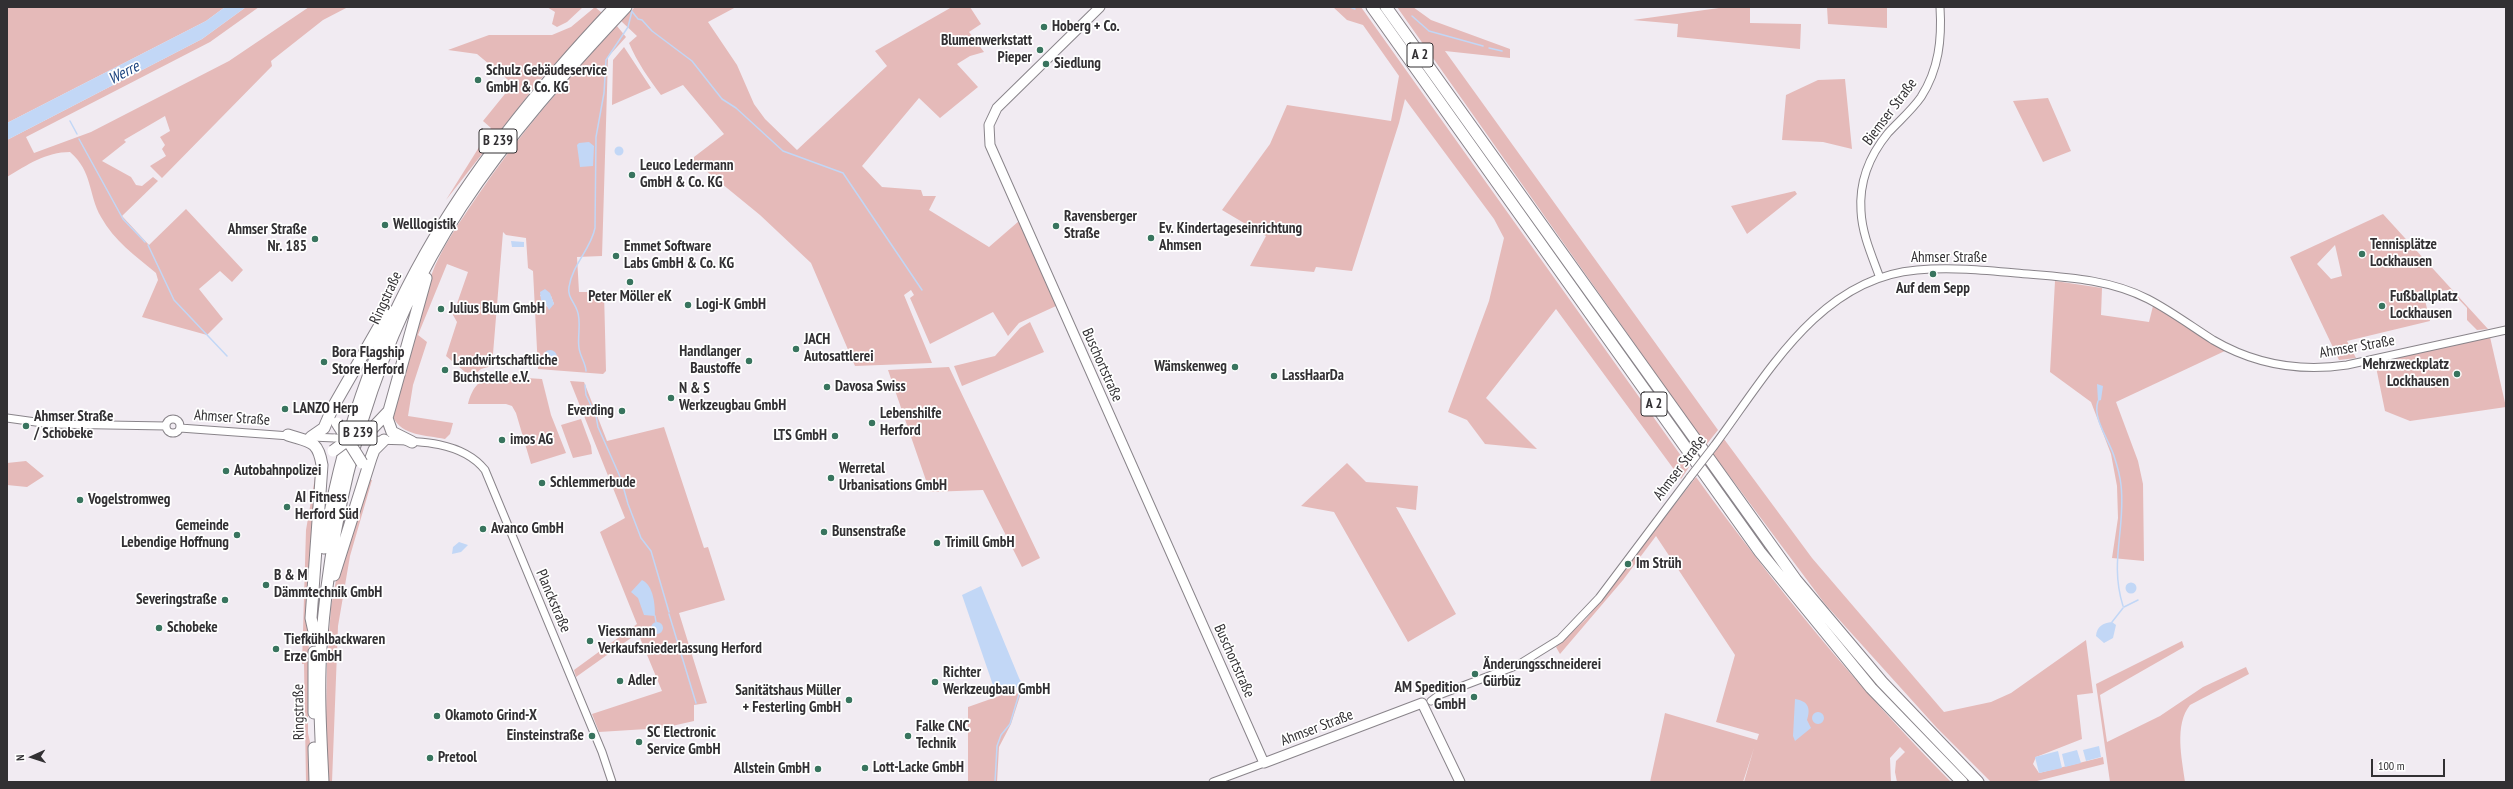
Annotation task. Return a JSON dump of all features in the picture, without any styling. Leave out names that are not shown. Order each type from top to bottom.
[{"type":"highway","name":"B 239","points":[[602,27],[616,7]]},
{"type":"highway","name":"B 239","points":[[602,27],[626,7]]},
{"type":"highway","name":"A 2","points":[[1372,7],[1760,552],[1871,688],[1962,782]]},
{"type":"highway","name":"A 2","points":[[1386,7],[1796,580],[1882,682],[1978,782]]},
{"type":"highway","name":"Ringstraße","points":[[323,782],[321,650],[334,534],[347,470],[362,419],[391,340],[412,293],[446,231],[496,158],[527,117],[602,27]]},
{"type":"highway","name":"Ringstraße","points":[[315,782],[315,636],[327,532],[343,456],[372,365],[415,271],[452,208],[496,143],[563,63],[602,27]]},
{"type":"highway","points":[[412,442],[396,435],[389,428],[387,418],[418,303],[446,231]]},
{"type":"highway","points":[[311,437],[324,428],[337,402],[409,275],[415,271]]},
{"type":"highway","points":[[337,402],[337,423],[341,431],[349,439],[362,463],[360,490]]},
{"type":"highway","points":[[322,465],[333,451],[349,439],[369,436],[389,410]]},
{"type":"highway","points":[[288,435],[316,445],[320,451],[322,465],[311,618],[315,636]]},
{"type":"highway","points":[[321,650],[326,636],[330,592],[336,566],[374,450],[384,440]]},
{"type":"main road","name":"Buschortstraße","points":[[1100,7],[997,108],[989,125],[990,145],[1264,763]]},
{"type":"main road","name":"Ahmser Straße","points":[[1264,763],[1427,702]]},
{"type":"main road","points":[[1427,702],[1460,782]]},
{"type":"street","name":"Biemser Straße","points":[[1880,278],[1862,223],[1861,200],[1864,180],[1877,148],[1921,97],[1933,73],[1941,40],[1940,7]]},
{"type":"street","name":"Ahmser Straße","points":[[1427,702],[1518,666],[1548,648],[1564,635],[1599,598],[1810,322],[1842,297],[1880,278],[1916,270],[1947,269],[2096,281],[2139,294],[2214,340],[2242,354],[2272,364],[2303,368],[2322,368],[2360,363],[2506,330]]},
{"type":"street","points":[[7,418],[50,424],[166,426]]},
{"type":"street","points":[[175,419],[179,422],[180,428],[173,433],[168,431],[166,426],[168,420],[175,419]]},
{"type":"street","name":"Ahmser Straße","points":[[180,428],[349,439]]},
{"type":"street","points":[[369,436],[384,440],[412,442]]},
{"type":"street","name":"Planckstraße","points":[[412,442],[450,447],[468,454],[488,474],[602,752],[612,782]]},
{"type":"street","name":"Ahmser Straße","points":[[1213,782],[1264,763]]},
{"type":"shaded area","points":[[7,7],[225,7],[206,21],[7,123]]},
{"type":"shaded area","points":[[246,7],[259,7],[210,42],[26,137],[34,153],[91,132],[229,61],[309,7],[348,7],[323,20],[271,61],[272,66],[162,178],[150,166],[166,156],[162,149],[165,145],[160,137],[170,131],[165,116],[124,140],[126,142],[102,161],[131,177],[136,185],[142,186],[153,177],[158,181],[122,216],[149,245],[186,209],[243,270],[232,282],[220,271],[199,289],[223,319],[207,335],[142,317],[158,280],[156,273],[126,248],[106,226],[97,208],[83,167],[70,152],[53,154],[45,157],[29,164],[7,177],[7,140],[202,39]]},
{"type":"shaded area","points":[[547,7],[583,7],[567,22],[557,27],[552,24],[555,12]]},
{"type":"shaded area","points":[[595,7],[602,13],[540,80],[446,200],[491,128],[483,121],[513,84],[477,54],[448,50],[489,35],[552,35],[571,27]]},
{"type":"shaded area","points":[[635,7],[736,7],[708,22],[737,65],[754,104],[765,119],[797,150],[887,66],[875,51],[952,7],[970,7],[981,24],[969,32],[984,52],[970,56],[957,64],[978,87],[940,118],[919,98],[862,166],[882,187],[921,190],[923,196],[936,196],[929,210],[989,247],[1019,221],[1057,302],[1056,306],[1019,323],[1008,336],[993,312],[930,344],[910,298],[914,295],[911,290],[904,295],[932,363],[855,366],[811,263],[760,215],[694,161],[694,157],[724,134],[683,85],[661,95],[652,83],[639,64],[629,43],[637,36],[621,21]]},
{"type":"shaded area","points":[[1333,7],[1361,7],[1689,467],[1681,479],[1556,309],[1486,398],[1537,449],[1485,444],[1467,420],[1448,412],[1489,301],[1504,238],[1494,219],[1405,99],[1399,123],[1352,271],[1316,267],[1314,272],[1250,266],[1266,236],[1222,210],[1270,144],[1287,105],[1391,121],[1399,76],[1363,25],[1347,20]]},
{"type":"shaded area","points":[[1397,7],[1413,7],[1431,20],[1510,49],[1510,58],[1445,51],[1718,430],[1706,445]]},
{"type":"shaded area","points":[[1726,7],[1750,7],[1750,23],[1801,24],[1800,49],[1677,37],[1678,24],[1633,20]]},
{"type":"shaded area","points":[[1827,7],[1887,7],[1887,28],[1828,24]]},
{"type":"shaded area","points":[[617,26],[626,37],[608,57],[602,256],[577,257],[579,292],[604,292],[606,371],[603,374],[538,369],[533,271],[528,268],[526,238],[506,235],[503,232],[492,366],[481,369],[471,377],[446,356],[457,322],[453,315],[468,272],[447,264],[418,335],[427,342],[413,385],[408,416],[453,423],[450,434],[445,439],[415,434],[402,428],[393,417],[419,311],[440,255],[492,175],[543,109]],"holes":[[[540,295],[551,296],[554,304],[547,307]]]},
{"type":"shaded area","points":[[624,47],[651,88],[612,105],[613,60]]},
{"type":"shaded area","points":[[1845,79],[1852,149],[1823,142],[1782,140],[1786,95],[1818,80]]},
{"type":"shaded area","points":[[2048,98],[2071,151],[2043,162],[2013,101]]},
{"type":"shaded area","points":[[1795,191],[1797,194],[1747,234],[1731,206]]},
{"type":"shaded area","points":[[2383,214],[2488,329],[2477,330],[2467,320],[2467,308],[2450,290],[2423,292],[2430,321],[2347,341],[2356,358],[2339,360],[2290,257]],"holes":[[[2335,245],[2342,276],[2331,279],[2317,264]]]},
{"type":"shaded area","points":[[2055,281],[2102,288],[2101,315],[2149,322],[2153,306],[2227,350],[2116,402],[2138,461],[2143,484],[2144,561],[2112,558],[2118,518],[2117,486],[2111,454],[2091,402],[2050,372]]},
{"type":"shaded area","points":[[1030,322],[1044,352],[962,386],[954,366],[995,356],[1020,328]]},
{"type":"shaded area","points":[[2490,337],[2506,407],[2410,421],[2385,411],[2375,362]]},
{"type":"shaded area","points":[[949,367],[1040,558],[1022,567],[983,490],[930,492],[888,370]]},
{"type":"shaded area","points":[[495,376],[542,379],[551,415],[566,453],[531,464],[516,413],[512,406],[506,404],[468,404],[474,389],[480,382],[489,377]]},
{"type":"shaded area","points":[[570,381],[584,382],[607,441],[664,427],[704,548],[708,547],[725,600],[679,613],[707,703],[694,705],[694,721],[663,728],[599,732],[592,714],[662,691],[638,633],[576,677],[574,670],[637,624],[600,532],[625,518]]},
{"type":"shaded area","points":[[581,419],[591,446],[592,454],[573,458],[561,425]]},
{"type":"shaded area","points":[[1724,439],[1812,558],[1944,712],[1991,702],[2011,693],[2086,640],[2093,693],[2077,695],[2082,739],[2036,757],[2033,764],[2039,773],[2103,757],[2104,764],[2033,782],[1991,782],[1937,728],[1825,604],[1713,454]]},
{"type":"shaded area","points":[[26,461],[44,476],[27,487],[7,485],[7,463]]},
{"type":"shaded area","points":[[1347,463],[1366,482],[1418,486],[1416,510],[1396,507],[1456,614],[1408,642],[1334,512],[1301,506]]},
{"type":"shaded area","points":[[317,466],[308,664],[308,733],[311,747],[312,782],[306,782],[304,664],[302,664],[306,530]]},
{"type":"shaded area","points":[[1696,477],[1786,596],[1882,709],[1951,782],[1897,782],[1895,772],[1896,761],[1905,752],[1900,747],[1890,758],[1891,782],[1744,782],[1754,748],[1743,782],[1650,782],[1665,713],[1757,740],[1759,734],[1716,722],[1735,655],[1656,536],[1623,580],[1560,654],[1556,647],[1586,619]]},
{"type":"shaded area","points":[[368,479],[372,480],[350,556],[338,626],[332,782],[325,782],[327,663],[331,607],[336,580]]},
{"type":"shaded area","points":[[2182,641],[2184,647],[2100,695],[2107,742],[2160,716],[2203,687],[2246,667],[2249,674],[2190,705],[2185,713],[2182,722],[2180,742],[2185,782],[2110,782],[2096,684]]},
{"type":"shaded area","points":[[1021,693],[1011,724],[999,747],[997,782],[968,782],[968,707],[1002,695]]},
{"type":"water","name":"Werre","points":[[225,7],[246,7],[202,39],[7,140],[7,123],[206,21]]},
{"type":"water","points":[[589,142],[594,146],[593,166],[580,167],[577,145],[579,143]]},
{"type":"water","points":[[617,147],[621,147],[623,151],[621,155],[617,155],[615,153],[615,149]]},
{"type":"water","points":[[511,241],[524,242],[524,247],[512,247]]},
{"type":"water","points":[[545,289],[550,293],[554,304],[549,310],[545,302],[541,300],[540,292]]},
{"type":"water","points":[[550,350],[555,352],[557,357],[555,362],[550,364],[545,362],[543,357],[545,352]]},
{"type":"water","points":[[2097,384],[2103,386],[2101,400],[2098,401]]},
{"type":"water","points":[[459,542],[468,545],[461,552],[452,554],[453,547]]},
{"type":"water","points":[[642,580],[649,587],[653,596],[655,616],[644,615],[638,598],[631,592]]},
{"type":"water","points":[[2129,583],[2133,583],[2135,584],[2135,592],[2129,593],[2126,590],[2126,586]]},
{"type":"water","points":[[981,586],[1023,686],[1000,692],[995,691],[962,595]]},
{"type":"water","points":[[659,622],[662,623],[662,633],[655,634],[652,633],[651,626],[652,623]]},
{"type":"water","points":[[2112,622],[2116,625],[2113,638],[2104,643],[2096,636],[2099,627],[2103,624]]},
{"type":"water","points":[[1795,699],[1806,703],[1809,712],[1807,720],[1811,728],[1795,741],[1793,736]]},
{"type":"water","points":[[1818,712],[1822,714],[1824,718],[1822,722],[1818,724],[1814,722],[1812,718],[1814,714]]},
{"type":"water","points":[[2099,746],[2101,757],[2086,761],[2083,750]]},
{"type":"water","points":[[2077,750],[2081,763],[2065,767],[2062,754]]},
{"type":"water","points":[[2058,751],[2062,768],[2039,773],[2035,757]]},
{"type":"waterway","points":[[1350,7],[1355,9]]},
{"type":"waterway","points":[[630,9],[638,19],[642,20],[652,31],[692,61],[722,99],[736,108],[783,151],[843,173],[922,290]]},
{"type":"waterway","points":[[586,371],[579,348],[578,315],[576,307],[570,296],[569,287],[574,271],[590,243],[595,228],[596,137],[604,93],[606,60],[628,27],[632,11]]},
{"type":"waterway","points":[[1412,16],[1429,31],[1483,46]]},
{"type":"waterway","points":[[1489,48],[1502,51]]},
{"type":"waterway","points":[[70,121],[77,134]]},
{"type":"waterway","points":[[79,139],[123,219],[145,242]]},
{"type":"waterway","points":[[148,245],[174,300],[227,356]]},
{"type":"waterway","points":[[585,385],[586,395],[596,416],[598,427],[621,479],[628,504],[641,538],[651,551],[669,612]]},
{"type":"waterway","points":[[2098,401],[2097,415],[2112,450],[2121,485],[2122,501],[2117,574],[2123,606]]},
{"type":"waterway","points":[[2124,607],[2138,600]]},
{"type":"waterway","points":[[2112,622],[2123,608]]},
{"type":"waterway","points":[[669,614],[696,703]]},
{"type":"waterway","points":[[655,616],[656,622]]},
{"type":"waterway","points":[[995,782],[997,746],[1001,735],[1010,724],[1019,694]]},
{"type":"place","name":"Hoberg + Co.","points":[[1044,27]]},
{"type":"place","name":"Blumenwerkstatt Pieper","points":[[1040,50]]},
{"type":"place","name":"Siedlung","points":[[1046,64]]},
{"type":"place","name":"Schulz Gebäudeservice GmbH & Co. KG","points":[[478,80]]},
{"type":"place","name":"Leuco Ledermann GmbH & Co. KG","points":[[632,175]]},
{"type":"place","name":"Welllogistik","points":[[385,225]]},
{"type":"place","name":"Ravensberger Straße","points":[[1056,226]]},
{"type":"place","name":"Ev. Kindertageseinrichtung Ahmsen","points":[[1151,238]]},
{"type":"place","name":"Ahmser Straße Nr. 185","points":[[315,239]]},
{"type":"place","name":"Tennisplätze Lockhausen","points":[[2362,254]]},
{"type":"place","name":"Emmet Software Labs GmbH & Co. KG","points":[[616,256]]},
{"type":"place","name":"Auf dem Sepp","points":[[1933,274]]},
{"type":"place","name":"Peter Möller eK","points":[[630,282]]},
{"type":"place","name":"Logi-K GmbH","points":[[688,305]]},
{"type":"place","name":"Fußballplatz Lockhausen","points":[[2382,306]]},
{"type":"place","name":"Julius Blum GmbH","points":[[441,309]]},
{"type":"place","name":"JACH Autosattlerei","points":[[796,349]]},
{"type":"place","name":"Handlanger Baustoffe","points":[[749,361]]},
{"type":"place","name":"Bora Flagship Store Herford","points":[[324,362]]},
{"type":"place","name":"Wämskenweg","points":[[1235,367]]},
{"type":"place","name":"Landwirtschaftliche Buchstelle e.V.","points":[[445,370]]},
{"type":"place","name":"Mehrzweckplatz Lockhausen","points":[[2457,374]]},
{"type":"place","name":"LassHaarDa","points":[[1274,376]]},
{"type":"place","name":"Davosa Swiss","points":[[827,387]]},
{"type":"place","name":"N & S Werkzeugbau GmbH","points":[[671,398]]},
{"type":"place","name":"LANZO Herp","points":[[285,409]]},
{"type":"place","name":"Everding","points":[[622,411]]},
{"type":"place","name":"Lebenshilfe Herford","points":[[872,423]]},
{"type":"place","name":"Ahmser Straße / Schobeke","points":[[26,426]]},
{"type":"place","name":"LTS GmbH","points":[[835,436]]},
{"type":"place","name":"imos AG","points":[[502,440]]},
{"type":"place","name":"Autobahnpolizei","points":[[226,471]]},
{"type":"place","name":"Werretal Urbanisations GmbH","points":[[831,478]]},
{"type":"place","name":"Schlemmerbude","points":[[542,483]]},
{"type":"place","name":"Vogelstromweg","points":[[80,500]]},
{"type":"place","name":"AI Fitness Herford Süd","points":[[287,507]]},
{"type":"place","name":"Avanco GmbH","points":[[483,529]]},
{"type":"place","name":"Bunsenstraße","points":[[824,532]]},
{"type":"place","name":"Gemeinde Lebendige Hoffnung","points":[[237,535]]},
{"type":"place","name":"Trimill GmbH","points":[[937,543]]},
{"type":"place","name":"Im Strüh","points":[[1628,564]]},
{"type":"place","name":"B & M Dämmtechnik GmbH","points":[[266,585]]},
{"type":"place","name":"Severingstraße","points":[[225,600]]},
{"type":"place","name":"Schobeke","points":[[159,628]]},
{"type":"place","name":"Viessmann Verkaufsniederlassung Herford","points":[[590,641]]},
{"type":"place","name":"Tiefkühlbackwaren Erze GmbH","points":[[276,649]]},
{"type":"place","name":"Änderungsschneiderei Gürbüz","points":[[1475,674]]},
{"type":"place","name":"Adler","points":[[620,681]]},
{"type":"place","name":"Richter Werkzeugbau GmbH","points":[[935,682]]},
{"type":"place","name":"AM Spedition GmbH","points":[[1474,697]]},
{"type":"place","name":"Sanitätshaus Müller + Festerling GmbH","points":[[849,700]]},
{"type":"place","name":"Okamoto Grind-X","points":[[437,716]]},
{"type":"place","name":"Einsteinstraße","points":[[592,736]]},
{"type":"place","name":"Falke CNC Technik","points":[[908,736]]},
{"type":"place","name":"SC Electronic Service GmbH","points":[[639,742]]},
{"type":"place","name":"Pretool","points":[[430,758]]},
{"type":"place","name":"Lott-Lacke GmbH","points":[[865,768]]},
{"type":"place","name":"Allstein GmbH","points":[[818,769]]}]
